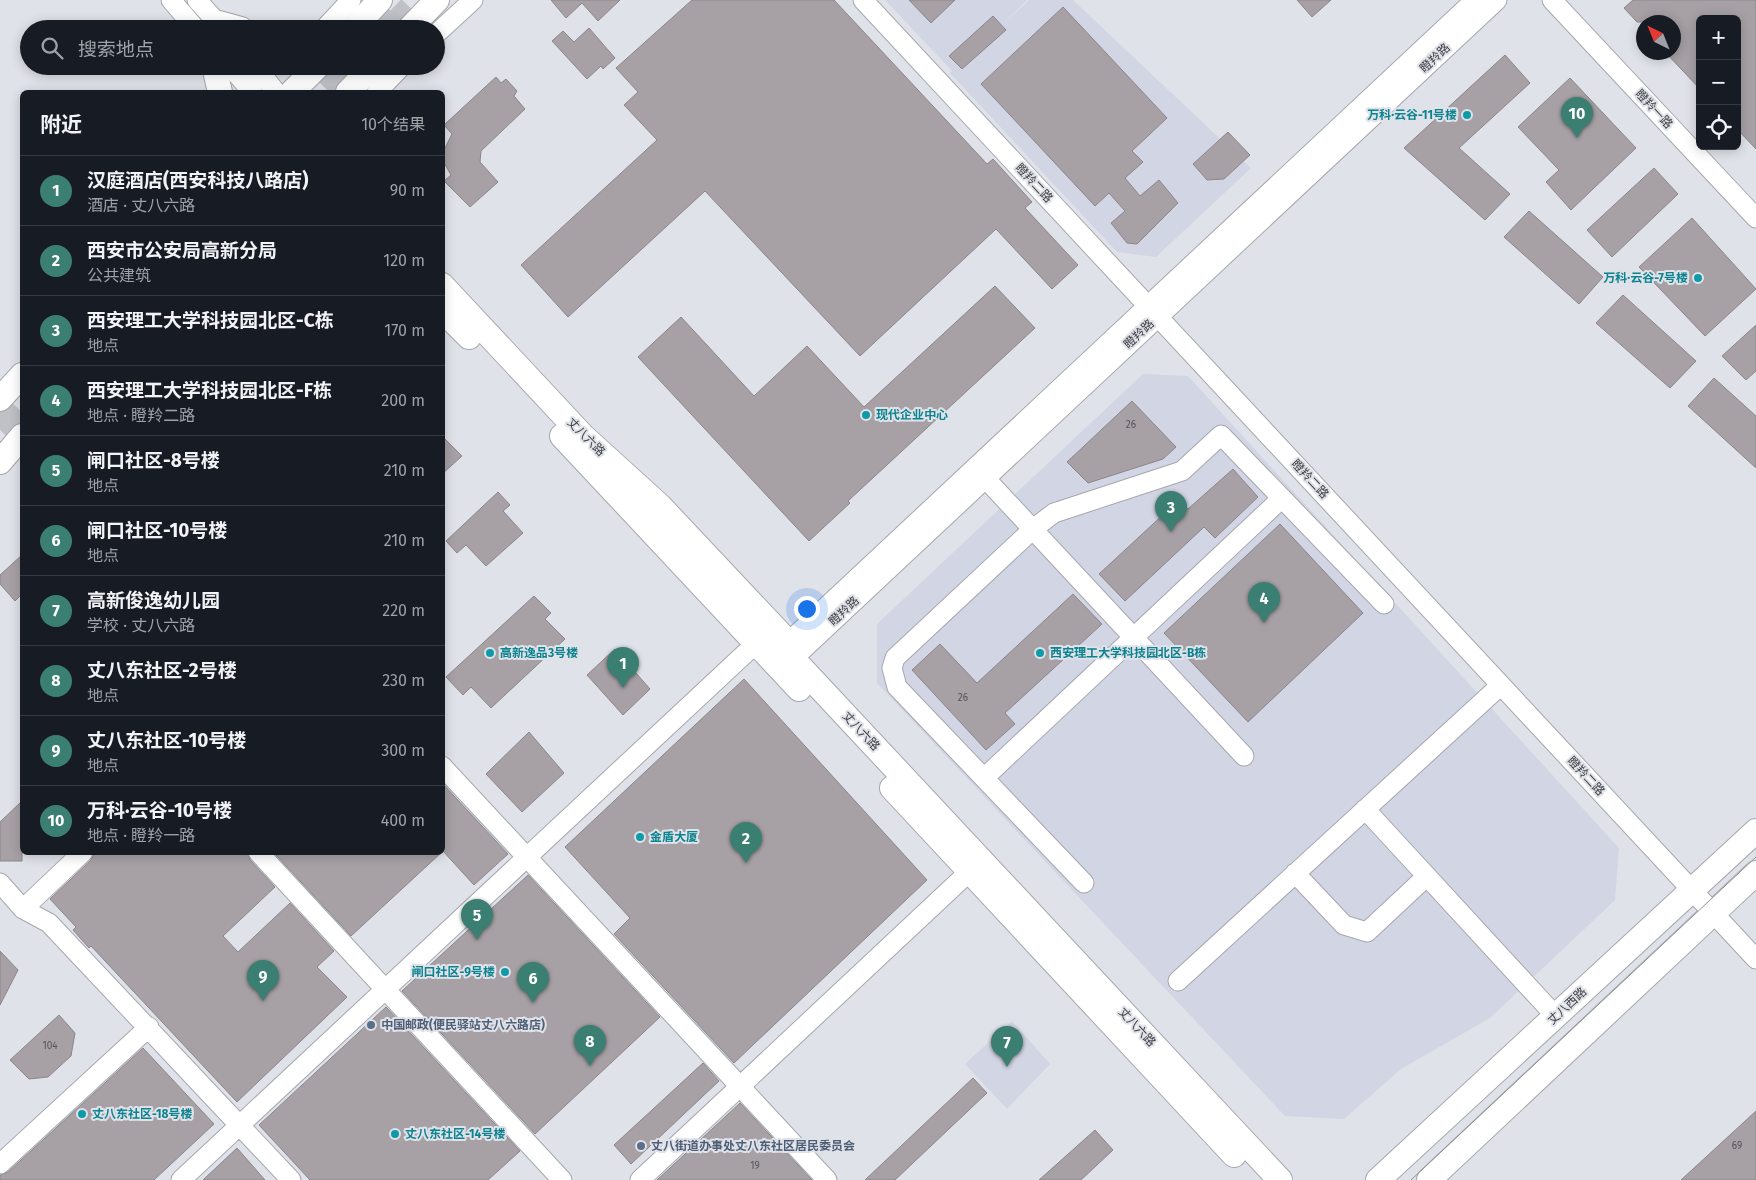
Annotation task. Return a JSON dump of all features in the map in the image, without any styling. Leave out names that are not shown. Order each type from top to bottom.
[{"type":"main road","points":[[356,15],[380,0]]},
{"type":"main road","points":[[418,20],[434,1]]},
{"type":"main road","points":[[216,75],[220,90]]},
{"type":"main road","points":[[294,90],[309,75]]},
{"type":"main road","points":[[350,90],[365,75]]},
{"type":"main road","points":[[367,90],[371,75]]},
{"type":"main road","name":"丈八六路","points":[[445,288],[583,436],[660,506],[777,650],[969,872],[1257,1180]]},
{"type":"main road","name":"丈八六路","points":[[445,313],[777,650],[1280,1180]]},
{"type":"main road","points":[[0,399],[20,377]]},
{"type":"main road","points":[[0,462],[20,438]]},
{"type":"main road","name":"丈八西路","points":[[1378,1180],[1756,831]]},
{"type":"main road","points":[[1429,1180],[1756,873]]},
{"type":"street","points":[[170,0],[207,20]]},
{"type":"street","points":[[197,0],[214,20]]},
{"type":"street","points":[[445,26],[473,0]]},
{"type":"street","name":"瞪羚二路","points":[[863,0],[1756,959]]},
{"type":"street","name":"瞪羚路","points":[[777,650],[985,478],[1153,311],[1474,0]]},
{"type":"street","name":"瞪羚路","points":[[777,650],[1497,0]]},
{"type":"street","name":"瞪羚一路","points":[[1552,0],[1756,218]]},
{"type":"street","points":[[238,75],[250,90]]},
{"type":"street","points":[[262,75],[274,90]]},
{"type":"street","points":[[380,90],[394,75]]},
{"type":"street","points":[[1084,883],[897,687],[892,668],[895,658],[1033,529],[1054,513],[1182,471],[1221,434],[1384,604]]},
{"type":"street","points":[[985,478],[1244,756]]},
{"type":"street","points":[[984,778],[1282,498]]},
{"type":"street","points":[[181,1180],[528,858],[777,650]]},
{"type":"street","points":[[1178,981],[1501,685]]},
{"type":"street","points":[[445,769],[827,1180]]},
{"type":"street","points":[[1365,809],[1550,1010]]},
{"type":"street","points":[[23,909],[80,855]]},
{"type":"street","points":[[261,855],[562,1180]]},
{"type":"street","points":[[640,1180],[969,872]]},
{"type":"street","points":[[1295,872],[1344,925],[1366,932],[1427,876]]},
{"type":"street","points":[[0,883],[23,909],[49,923],[241,1125],[290,1180]]},
{"type":"street","points":[[0,1164],[149,1027]]},
{"type":"shaded area","points":[[885,0],[1027,0],[999,28],[1029,0],[1073,0],[1251,168],[1156,257],[1117,252],[950,73],[952,71]]},
{"type":"shaded area","points":[[1143,374],[1188,376],[1619,848],[1615,900],[1490,1018],[1401,1069],[1344,1119],[1285,1116],[877,683],[877,624]]},
{"type":"shaded area","points":[[1012,1021],[1050,1064],[1007,1109],[965,1064]]},
{"type":"building","points":[[551,0],[620,0],[598,21],[582,3],[566,18]]},
{"type":"building","points":[[692,0],[834,0],[987,164],[993,159],[1032,202],[1025,208],[1078,265],[1052,289],[996,229],[860,356],[705,191],[568,317],[521,265],[657,140],[624,105],[638,92],[616,68]]},
{"type":"building","points":[[909,0],[955,0],[931,23]]},
{"type":"building","points":[[1297,0],[1331,0],[1312,17]]},
{"type":"building","points":[[1633,0],[1756,0],[1756,149],[1741,133],[1741,15],[1696,15],[1696,85],[1673,60],[1681,60],[1681,15],[1636,15],[1636,21],[1624,8]]},
{"type":"building","points":[[1063,7],[1167,118],[1132,151],[1143,162],[1125,178],[1140,196],[1159,180],[1178,203],[1137,244],[1127,243],[1111,223],[1125,211],[1109,193],[1095,206],[981,84]]},
{"type":"building","points":[[993,16],[1006,30],[962,69],[949,56]]},
{"type":"building","points":[[589,28],[615,58],[603,69],[601,66],[587,79],[552,41],[563,31],[574,42]]},
{"type":"building","name":"万科·云谷-11号楼","points":[[1505,55],[1530,83],[1459,148],[1510,194],[1485,220],[1404,148]]},
{"type":"building","points":[[496,77],[501,83],[506,79],[517,91],[514,96],[525,109],[481,151],[480,162],[498,182],[470,207],[445,182],[451,175],[445,164],[445,148],[452,134],[445,124]]},
{"type":"building","points":[[1570,78],[1636,148],[1571,210],[1546,182],[1559,170],[1518,127]]},
{"type":"building","points":[[1228,132],[1250,155],[1224,179],[1207,180],[1193,164]]},
{"type":"building","points":[[1654,168],[1678,194],[1612,257],[1587,230]]},
{"type":"building","points":[[1529,211],[1603,277],[1579,304],[1504,237]]},
{"type":"building","name":"万科·云谷-7号楼","points":[[1692,218],[1756,289],[1705,336],[1639,267]]},
{"type":"building","name":"现代企业中心","points":[[995,286],[1035,328],[848,501],[850,503],[809,541],[638,357],[681,317],[754,396],[807,346],[864,407]]},
{"type":"building","points":[[1623,295],[1696,361],[1670,388],[1596,323]]},
{"type":"building","points":[[1756,325],[1756,371],[1746,380],[1722,356]]},
{"type":"building","points":[[1714,378],[1756,416],[1756,468],[1688,406]]},
{"type":"building","points":[[1132,401],[1176,447],[1163,459],[1088,483],[1067,462]]},
{"type":"building","points":[[445,439],[462,456],[445,471]]},
{"type":"building","points":[[1233,469],[1258,497],[1215,538],[1204,527],[1125,601],[1099,574],[1179,500],[1188,509]]},
{"type":"building","points":[[498,492],[510,505],[503,511],[523,533],[486,566],[466,545],[457,553],[446,541]]},
{"type":"building","points":[[1280,524],[1363,613],[1248,722],[1164,633]]},
{"type":"building","points":[[20,557],[20,596],[15,601],[0,584],[0,575]]},
{"type":"building","points":[[1073,594],[1102,624],[1005,713],[1015,724],[986,750],[912,670],[940,644],[977,683]]},
{"type":"building","name":"高新逸品3号楼","points":[[534,596],[551,613],[545,619],[565,639],[491,708],[471,687],[463,695],[446,677]]},
{"type":"building","points":[[615,649],[650,689],[623,715],[587,675]]},
{"type":"building","points":[[744,679],[927,880],[734,1063],[614,934],[630,918],[565,847]]},
{"type":"building","points":[[529,732],[564,773],[522,812],[486,774]]},
{"type":"building","points":[[445,786],[508,854],[474,885],[445,853]]},
{"type":"building","points":[[20,803],[20,855],[22,855],[22,861],[0,861],[0,822]]},
{"type":"building","points":[[93,855],[248,855],[250,860],[275,887],[223,936],[238,952],[290,903],[334,951],[317,967],[347,997],[237,1102],[91,946],[89,948],[73,930],[76,927],[50,899],[91,860]]},
{"type":"building","points":[[276,855],[439,855],[351,936]]},
{"type":"building","points":[[528,875],[660,1017],[535,1134],[402,991]]},
{"type":"building","points":[[0,951],[18,970],[0,1005]]},
{"type":"building","points":[[386,1007],[520,1151],[488,1180],[310,1180],[259,1125]]},
{"type":"building","points":[[59,1015],[75,1033],[71,1056],[48,1077],[29,1079],[10,1060]]},
{"type":"building","points":[[143,1048],[214,1124],[154,1180],[0,1180],[0,1175],[8,1172]]},
{"type":"building","points":[[703,1063],[719,1081],[631,1164],[614,1145]]},
{"type":"building","points":[[973,1078],[987,1093],[895,1180],[865,1180]]},
{"type":"building","points":[[740,1103],[812,1180],[657,1180]]},
{"type":"building","points":[[1756,1111],[1756,1180],[1681,1180]]},
{"type":"building","points":[[1095,1130],[1113,1150],[1081,1180],[1039,1180]]},
{"type":"building","points":[[237,1148],[265,1180],[203,1180]]},
{"type":"tunnel","points":[[378,20],[397,0]]},
{"type":"tunnel","points":[[401,20],[420,0]]},
{"type":"tunnel","points":[[331,90],[346,75]]},
{"type":"tunnel","points":[[0,430],[20,409]]},
{"type":"tram line","points":[[1411,1180],[1756,857]]},
{"type":"place","name":"万科·云谷-11号楼","points":[[1467,115]]},
{"type":"place","name":"万科·云谷-10号楼","points":[[1577,138]]},
{"type":"place","name":"万科·云谷-7号楼","points":[[1698,278]]},
{"type":"place","name":"现代企业中心","points":[[866,415]]},
{"type":"place","name":"西安理工大学科技园北区-C栋","points":[[1171,532]]},
{"type":"place","name":"西安理工大学科技园北区-F栋","points":[[1264,623]]},
{"type":"place","name":"高新逸品3号楼","points":[[490,653]]},
{"type":"place","name":"西安理工大学科技园北区-B栋","points":[[1040,653]]},
{"type":"place","name":"汉庭酒店(西安科技八路店)","points":[[623,688]]},
{"type":"place","name":"金盾大厦","points":[[640,837]]},
{"type":"place","name":"西安市公安局高新分局","points":[[746,863]]},
{"type":"place","name":"闸口社区-8号楼","points":[[477,940]]},
{"type":"place","name":"闸口社区-9号楼","points":[[505,972]]},
{"type":"place","name":"丈八东社区-10号楼","points":[[263,1001]]},
{"type":"place","name":"闸口社区-10号楼","points":[[533,1003]]},
{"type":"place","name":"中国邮政(便民驿站丈八六路店)","points":[[371,1025]]},
{"type":"place","name":"丈八东社区-2号楼","points":[[590,1066]]},
{"type":"place","name":"高新俊逸幼儿园","points":[[1007,1067]]},
{"type":"place","name":"丈八东社区-18号楼","points":[[82,1114]]},
{"type":"place","name":"丈八东社区-14号楼","points":[[395,1134]]},
{"type":"place","name":"丈八街道办事处丈八东社区居民委员会","points":[[641,1146]]}]
